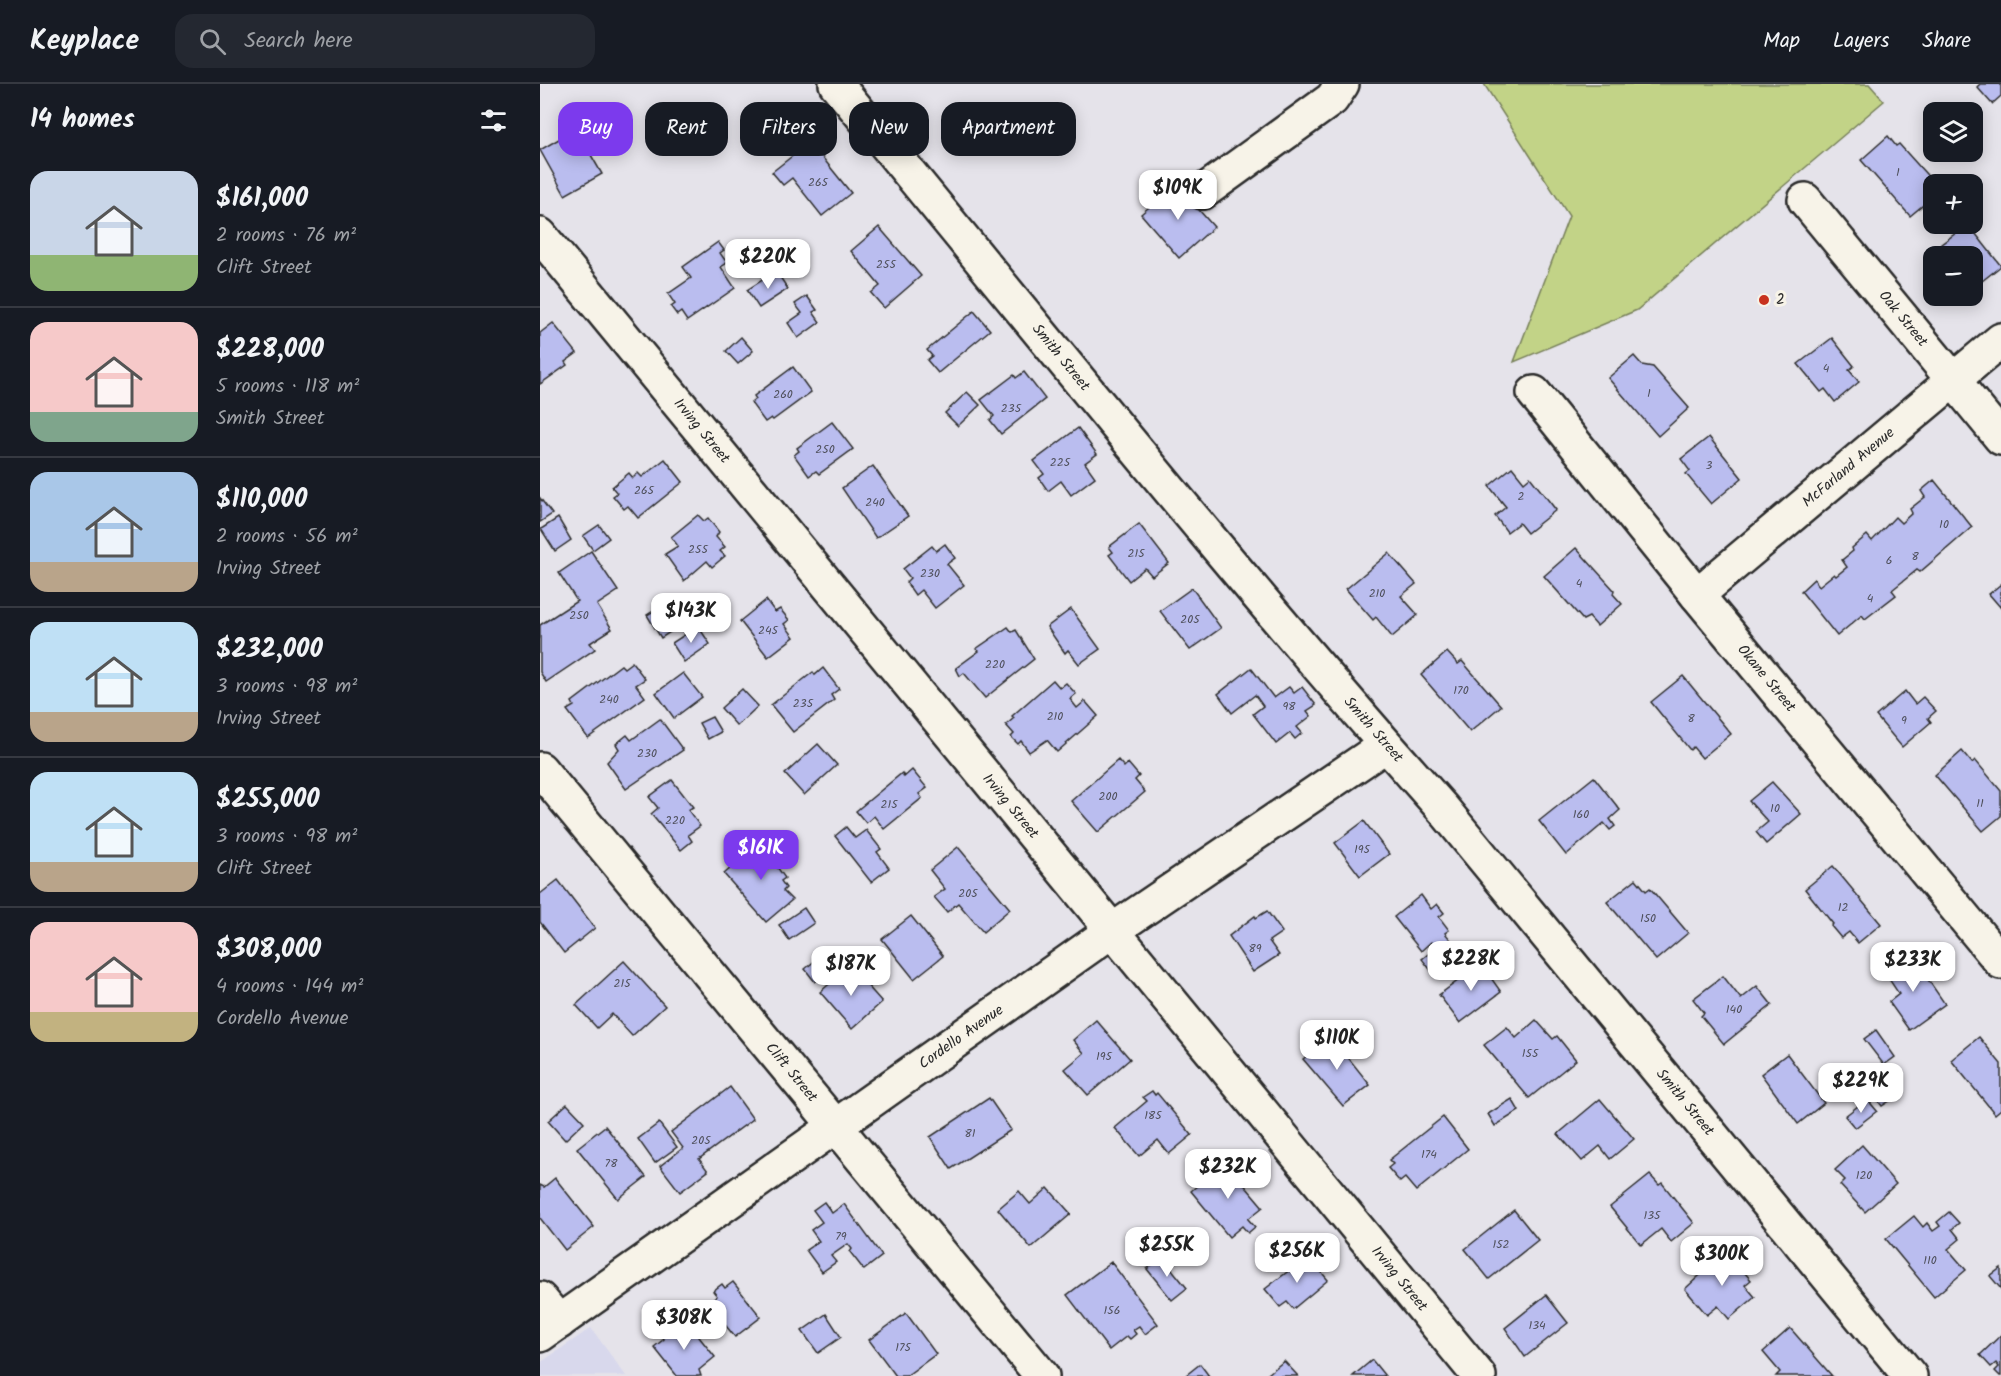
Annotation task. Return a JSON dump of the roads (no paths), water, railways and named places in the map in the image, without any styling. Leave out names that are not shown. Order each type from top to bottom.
[{"type":"street","name":"Smith Street","points":[[836,84],[1386,745],[1443,809],[1910,1376]]},
{"type":"street","points":[[1203,192],[1332,99],[1342,84]]},
{"type":"street","name":"Oak Street","points":[[1804,200],[2001,438]]},
{"type":"street","name":"Irving Street","points":[[540,235],[1479,1376]]},
{"type":"street","name":"McFarland Avenue","points":[[1697,595],[2001,340]]},
{"type":"street","name":"Okane Street","points":[[1534,393],[1697,595],[2001,962]]},
{"type":"street","name":"Cordello Avenue","points":[[546,1319],[837,1127],[1113,930],[1386,745]]},
{"type":"street","name":"Clift Street","points":[[540,769],[1042,1376]]},
{"type":"place","name":"2","points":[[1764,300]]}]
